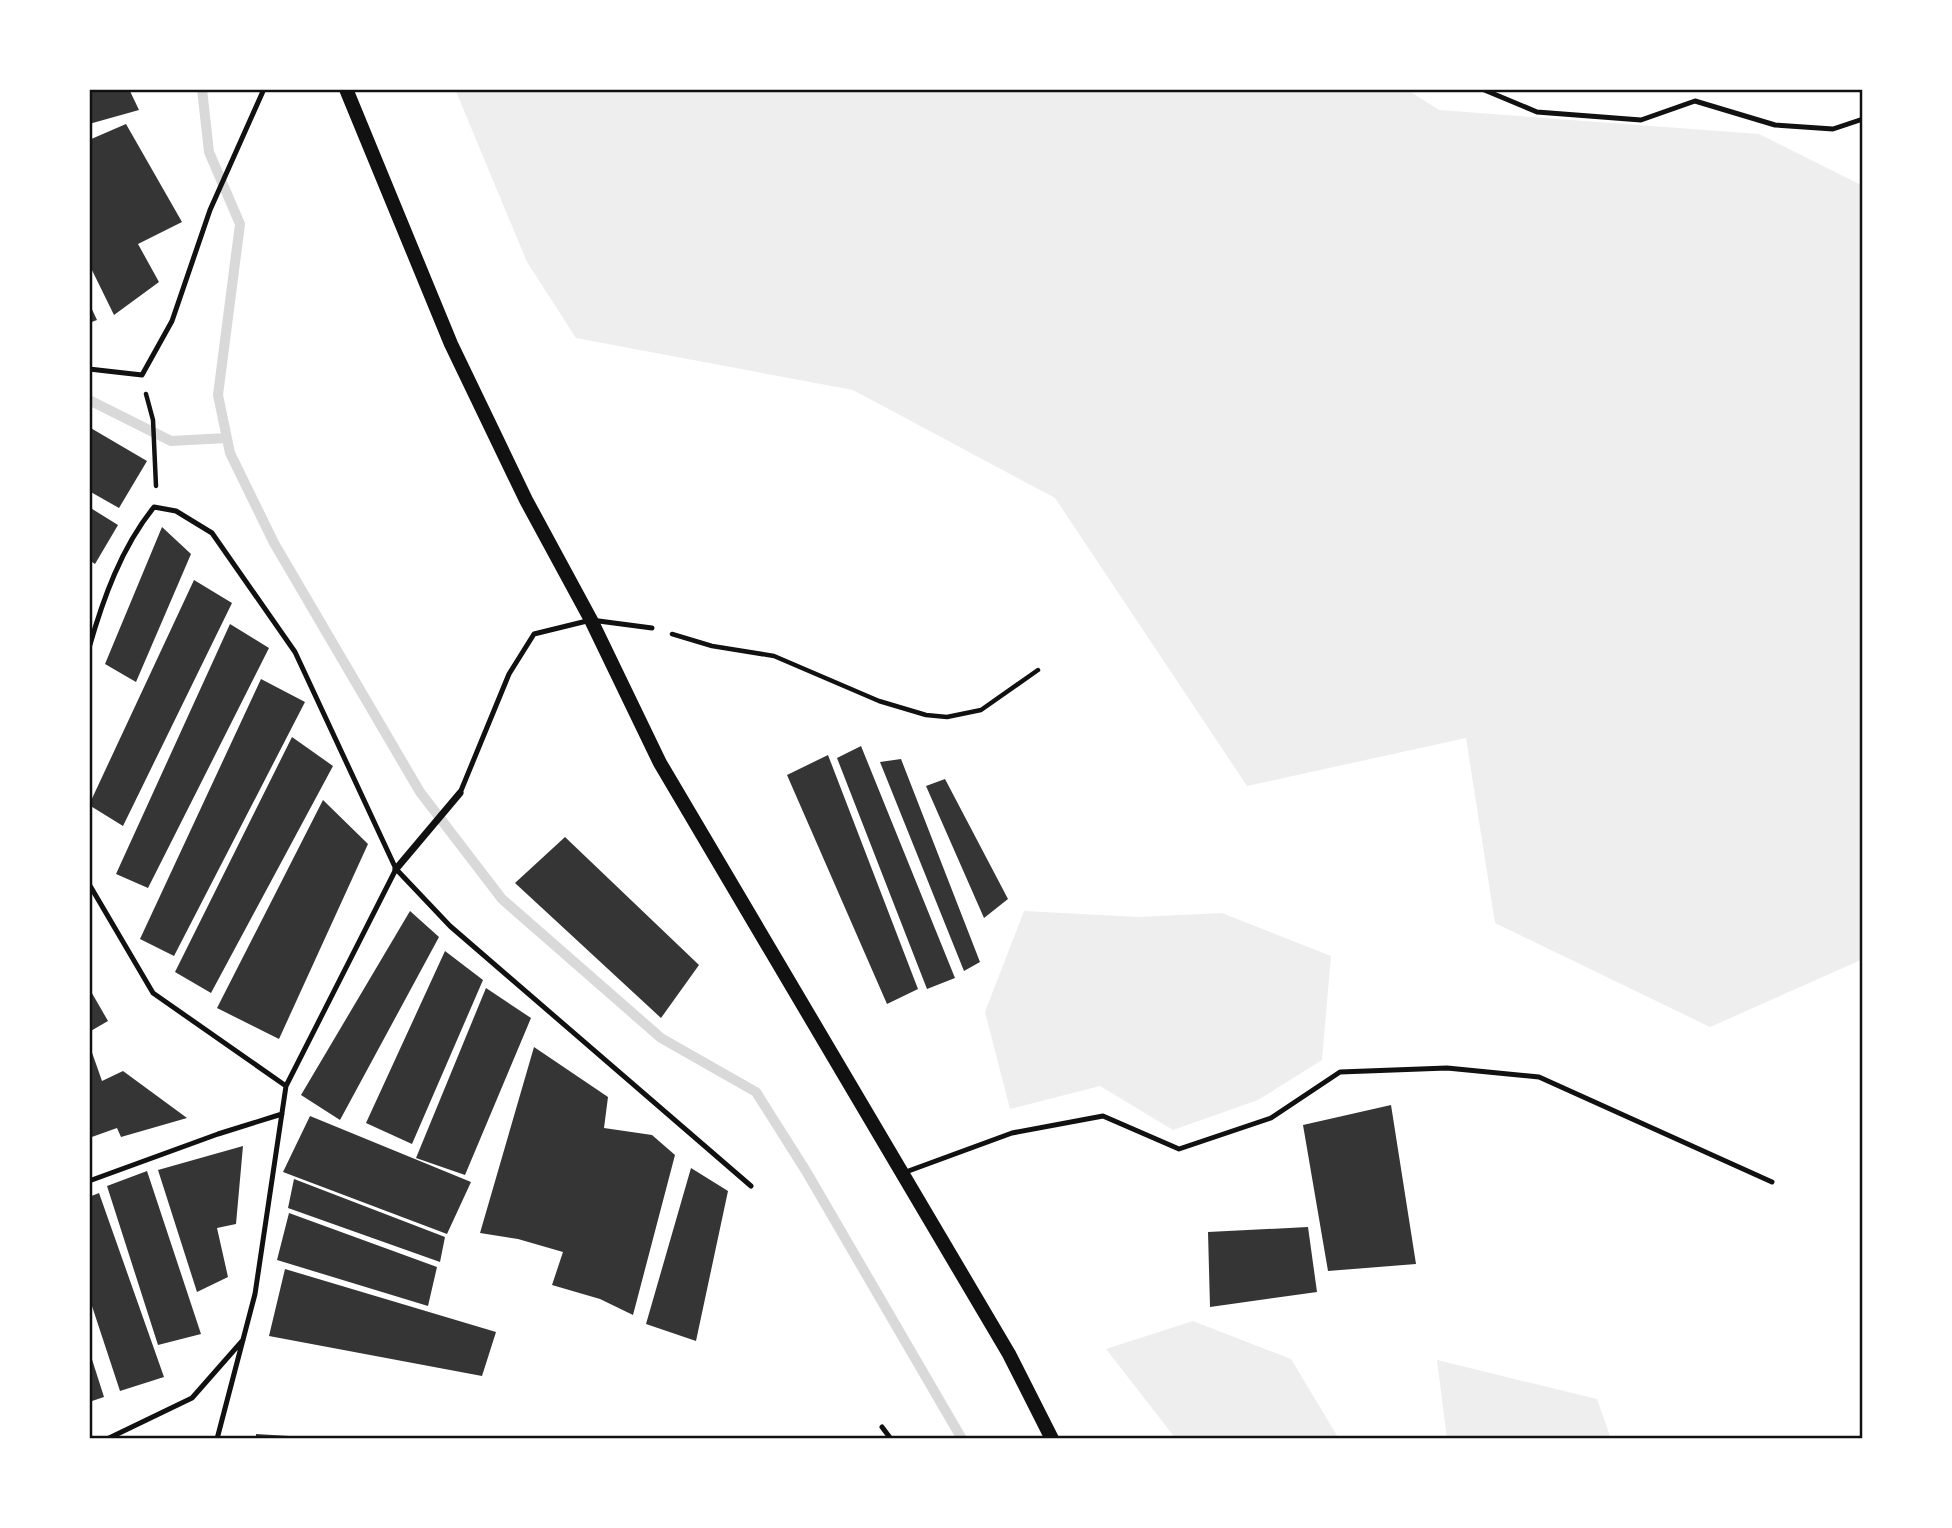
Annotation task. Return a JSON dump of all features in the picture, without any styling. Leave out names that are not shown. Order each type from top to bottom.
[{"type":"main road","points":[[346,89],[451,344],[526,500],[591,620],[660,763],[1009,1354],[1052,1439]]},
{"type":"street","points":[[396,869],[460,793]]},
{"type":"lane","points":[[89,369],[142,374],[172,321],[210,210],[264,89]]},
{"type":"lane","points":[[1482,89],[1537,112],[1641,120],[1695,101],[1775,125],[1833,129],[1863,120]]},
{"type":"lane","points":[[89,648],[118,566],[137,529],[155,508],[176,511],[212,533],[295,652],[396,869],[450,926],[751,1186]]},
{"type":"lane","points":[[460,793],[509,674],[534,634],[591,620],[652,628]]},
{"type":"lane","points":[[217,1439],[255,1294],[286,1086],[396,869]]},
{"type":"lane","points":[[89,884],[153,993],[286,1086]]},
{"type":"lane","points":[[903,1173],[1012,1133],[1103,1116],[1180,1149],[1271,1118],[1340,1072],[1447,1068],[1539,1077],[1772,1182]]},
{"type":"lane","points":[[89,1181],[282,1114]]},
{"type":"lane","points":[[107,1439],[192,1398],[244,1339]]},
{"type":"lane","points":[[882,1427],[891,1439]]},
{"type":"path","points":[[153,420],[156,471]]},
{"type":"path","points":[[652,628],[712,646],[774,656],[879,701],[926,715],[947,717],[981,710],[1038,670]]},
{"type":"shaded area","points":[[455,89],[1406,89],[1439,110],[1759,134],[1863,186],[1863,959],[1710,1027],[1495,923],[1466,738],[1247,786],[1055,498],[853,390],[576,338],[527,262]]},
{"type":"shaded area","points":[[1024,911],[1138,917],[1222,913],[1331,956],[1322,1060],[1258,1100],[1173,1130],[1100,1086],[1010,1109],[985,1012]]},
{"type":"shaded area","points":[[1193,1321],[1291,1359],[1339,1439],[1176,1439],[1106,1349]]},
{"type":"shaded area","points":[[1437,1360],[1597,1399],[1611,1439],[1447,1439]]},
{"type":"building","points":[[89,89],[129,89],[139,110],[89,124]]},
{"type":"building","points":[[126,124],[182,222],[138,244],[159,282],[114,315],[89,264],[89,140]]},
{"type":"building","points":[[89,303],[97,320],[89,323]]},
{"type":"building","points":[[89,427],[147,461],[119,508],[89,491]]},
{"type":"building","points":[[89,507],[118,525],[95,564],[89,560]]},
{"type":"building","points":[[162,527],[191,554],[136,682],[105,664]]},
{"type":"building","points":[[194,580],[232,603],[123,826],[89,805]]},
{"type":"building","points":[[230,624],[269,648],[148,888],[116,874]]},
{"type":"building","points":[[261,679],[305,702],[174,956],[140,939]]},
{"type":"building","points":[[292,737],[333,766],[211,993],[175,972]]},
{"type":"building","points":[[861,746],[955,978],[927,989],[837,758]]},
{"type":"building","points":[[828,755],[918,989],[887,1004],[787,775]]},
{"type":"building","points":[[901,759],[980,962],[964,971],[880,762]]},
{"type":"building","points":[[945,779],[1008,899],[984,918],[926,786]]},
{"type":"building","points":[[323,800],[368,844],[279,1039],[217,1008]]},
{"type":"building","points":[[565,837],[699,965],[661,1018],[515,883]]},
{"type":"building","points":[[410,911],[439,937],[340,1120],[301,1095]]},
{"type":"building","points":[[445,951],[483,980],[412,1144],[366,1123]]},
{"type":"building","points":[[89,988],[108,1021],[89,1032]]},
{"type":"building","points":[[486,988],[531,1018],[465,1175],[416,1158]]},
{"type":"building","points":[[89,1044],[102,1081],[123,1071],[187,1118],[121,1137],[117,1128],[89,1138]]},
{"type":"building","points":[[534,1047],[608,1097],[604,1128],[652,1135],[675,1155],[633,1315],[600,1299],[552,1285],[563,1252],[518,1239],[480,1233]]},
{"type":"building","points":[[1391,1105],[1416,1264],[1328,1271],[1303,1125]]},
{"type":"building","points":[[310,1116],[471,1182],[447,1234],[283,1172]]},
{"type":"building","points":[[243,1146],[236,1224],[217,1228],[228,1277],[197,1292],[158,1170]]},
{"type":"building","points":[[691,1168],[728,1191],[696,1341],[646,1324]]},
{"type":"building","points":[[147,1171],[201,1334],[158,1345],[107,1186]]},
{"type":"building","points":[[294,1179],[445,1237],[440,1262],[288,1208]]},
{"type":"building","points":[[99,1193],[164,1377],[120,1391],[89,1297],[89,1197]]},
{"type":"building","points":[[289,1213],[437,1267],[428,1306],[277,1260]]},
{"type":"building","points":[[1308,1227],[1317,1292],[1210,1307],[1208,1232]]},
{"type":"building","points":[[285,1269],[496,1332],[482,1376],[269,1336]]},
{"type":"building","points":[[89,1350],[104,1397],[89,1402]]},
{"type":"building","points":[[256,1434],[306,1437],[306,1439],[256,1439]]},
{"type":"waterway","points":[[202,89],[209,152],[240,224],[218,395],[230,453],[274,543],[420,792],[502,899],[661,1038],[756,1092],[806,1171],[962,1439]]},
{"type":"waterway","points":[[89,400],[171,441],[227,438]]}]
